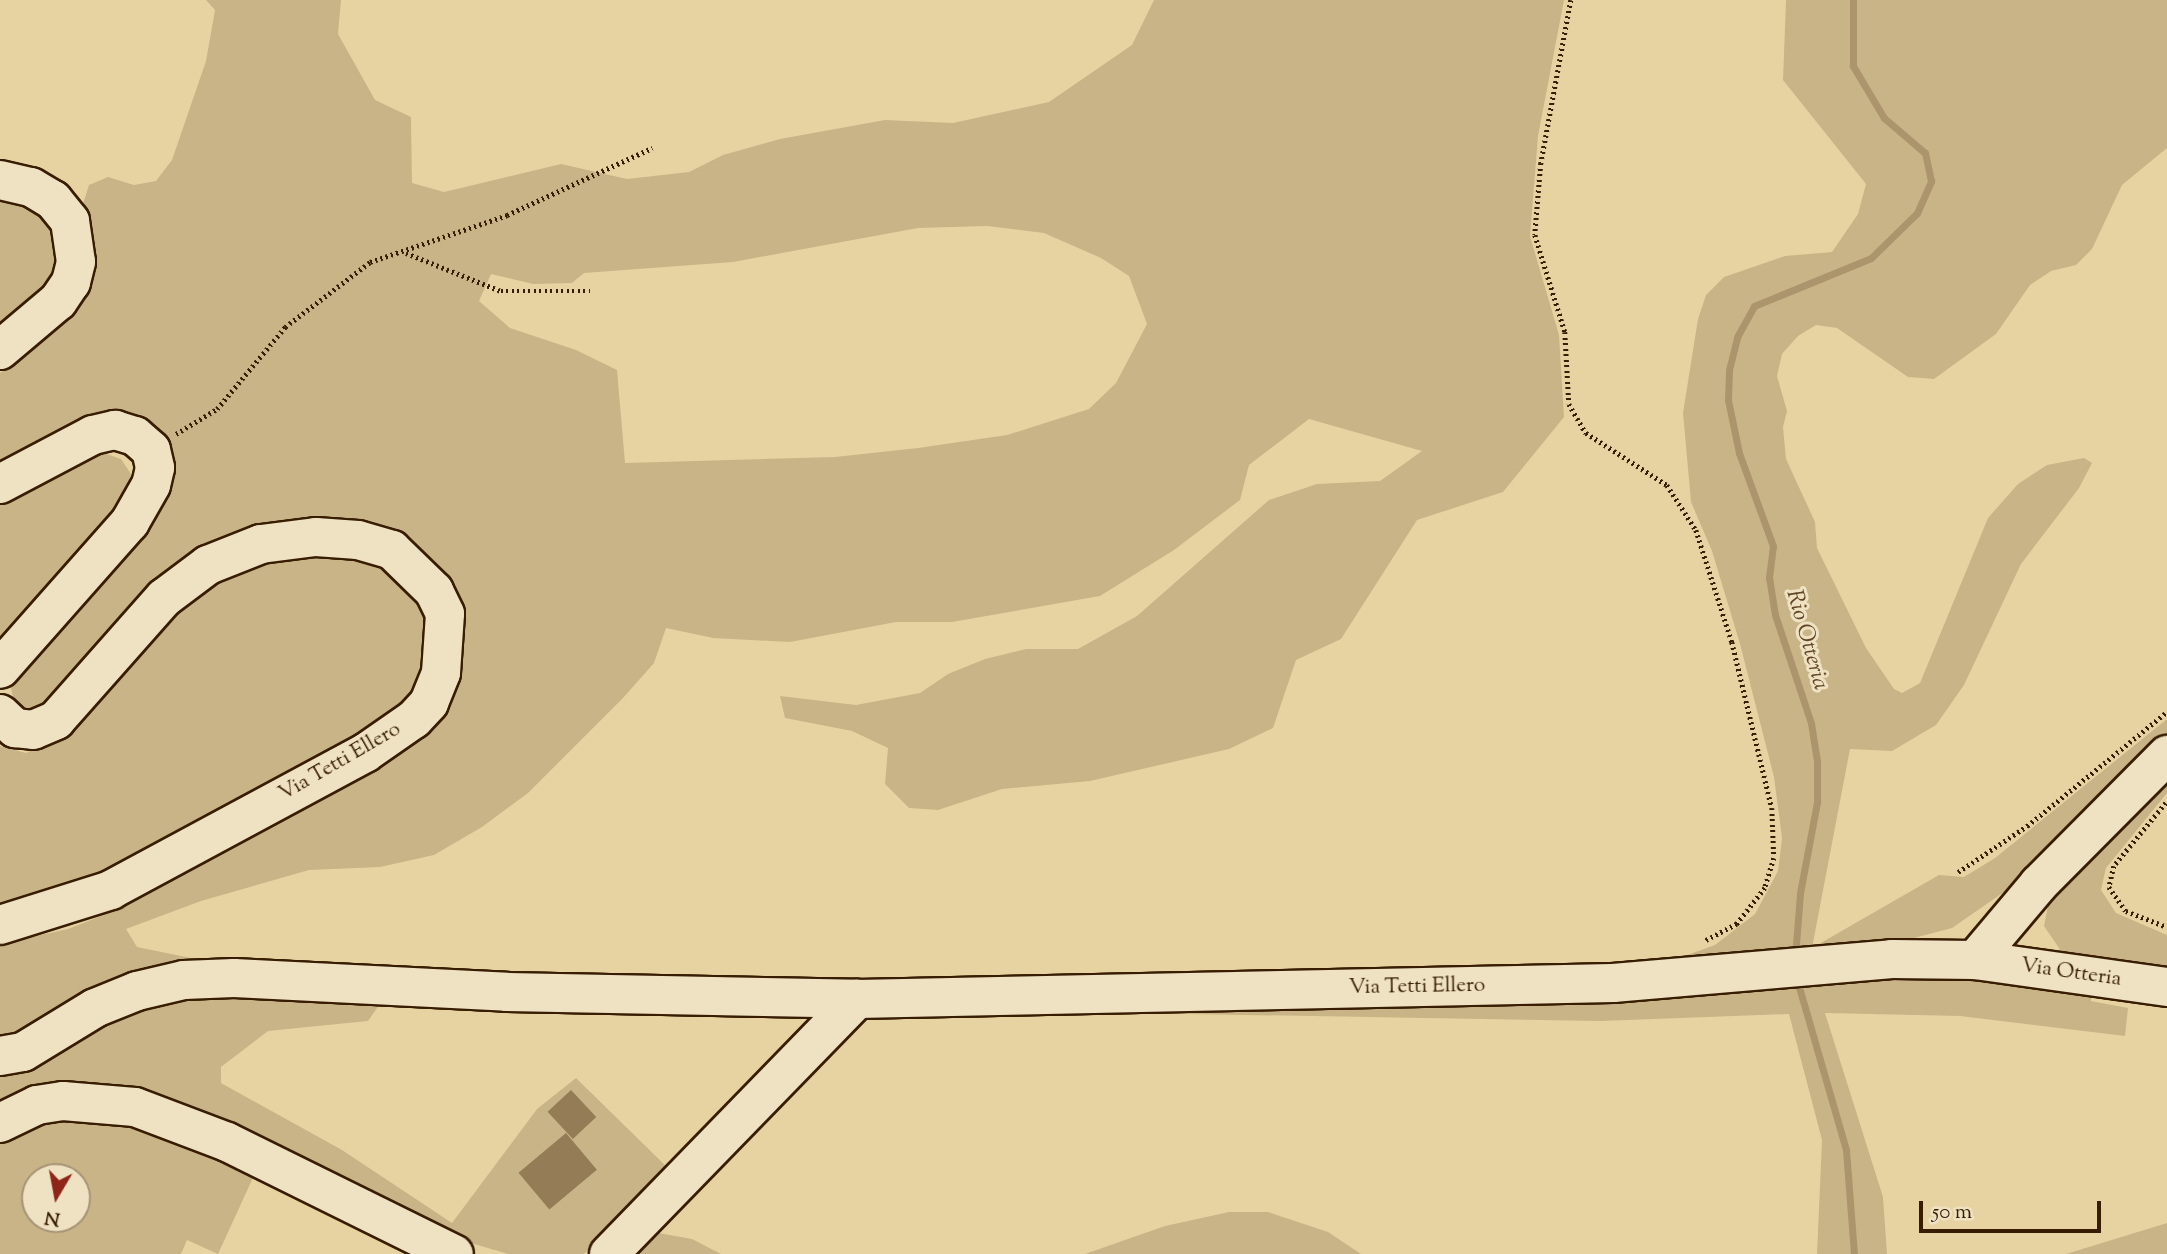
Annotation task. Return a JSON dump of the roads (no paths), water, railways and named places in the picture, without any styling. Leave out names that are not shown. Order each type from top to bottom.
[{"type":"main road","points":[[0,180],[31,187],[52,200],[70,221],[76,262],[71,282],[58,301],[0,350]]},
{"type":"main road","points":[[0,484],[93,435],[115,429],[135,436],[151,450],[155,468],[151,485],[130,522],[0,669]]},
{"type":"main road","name":"Via Tetti Ellero","points":[[0,714],[15,729],[33,730],[56,720],[164,598],[208,565],[261,544],[316,537],[359,540],[392,550],[434,590],[445,614],[441,673],[429,703],[414,719],[365,752],[111,890],[0,925]]},
{"type":"main road","points":[[1975,960],[2039,884],[2167,755]]},
{"type":"main road","name":"Via Tetti Ellero","points":[[0,1056],[23,1052],[95,1008],[137,991],[184,980],[857,999],[1613,983],[1796,964],[1975,960]]},
{"type":"main road","name":"Via Otteria","points":[[1975,960],[2167,988]]},
{"type":"main road","points":[[609,1254],[857,999]]},
{"type":"main road","points":[[0,1123],[37,1105],[63,1101],[135,1107],[228,1142],[454,1254]]},
{"type":"waterway","name":"Rio Otteria","points":[[1795,957],[1800,893],[1817,802],[1817,761],[1811,723],[1775,615],[1769,578],[1773,546],[1739,453],[1728,400],[1729,370],[1737,337],[1754,306],[1871,258],[1917,213],[1931,181],[1925,153],[1884,118],[1853,66],[1853,0]]},
{"type":"waterway","name":"Rio Otteria","points":[[1797,980],[1846,1150],[1854,1254]]}]
